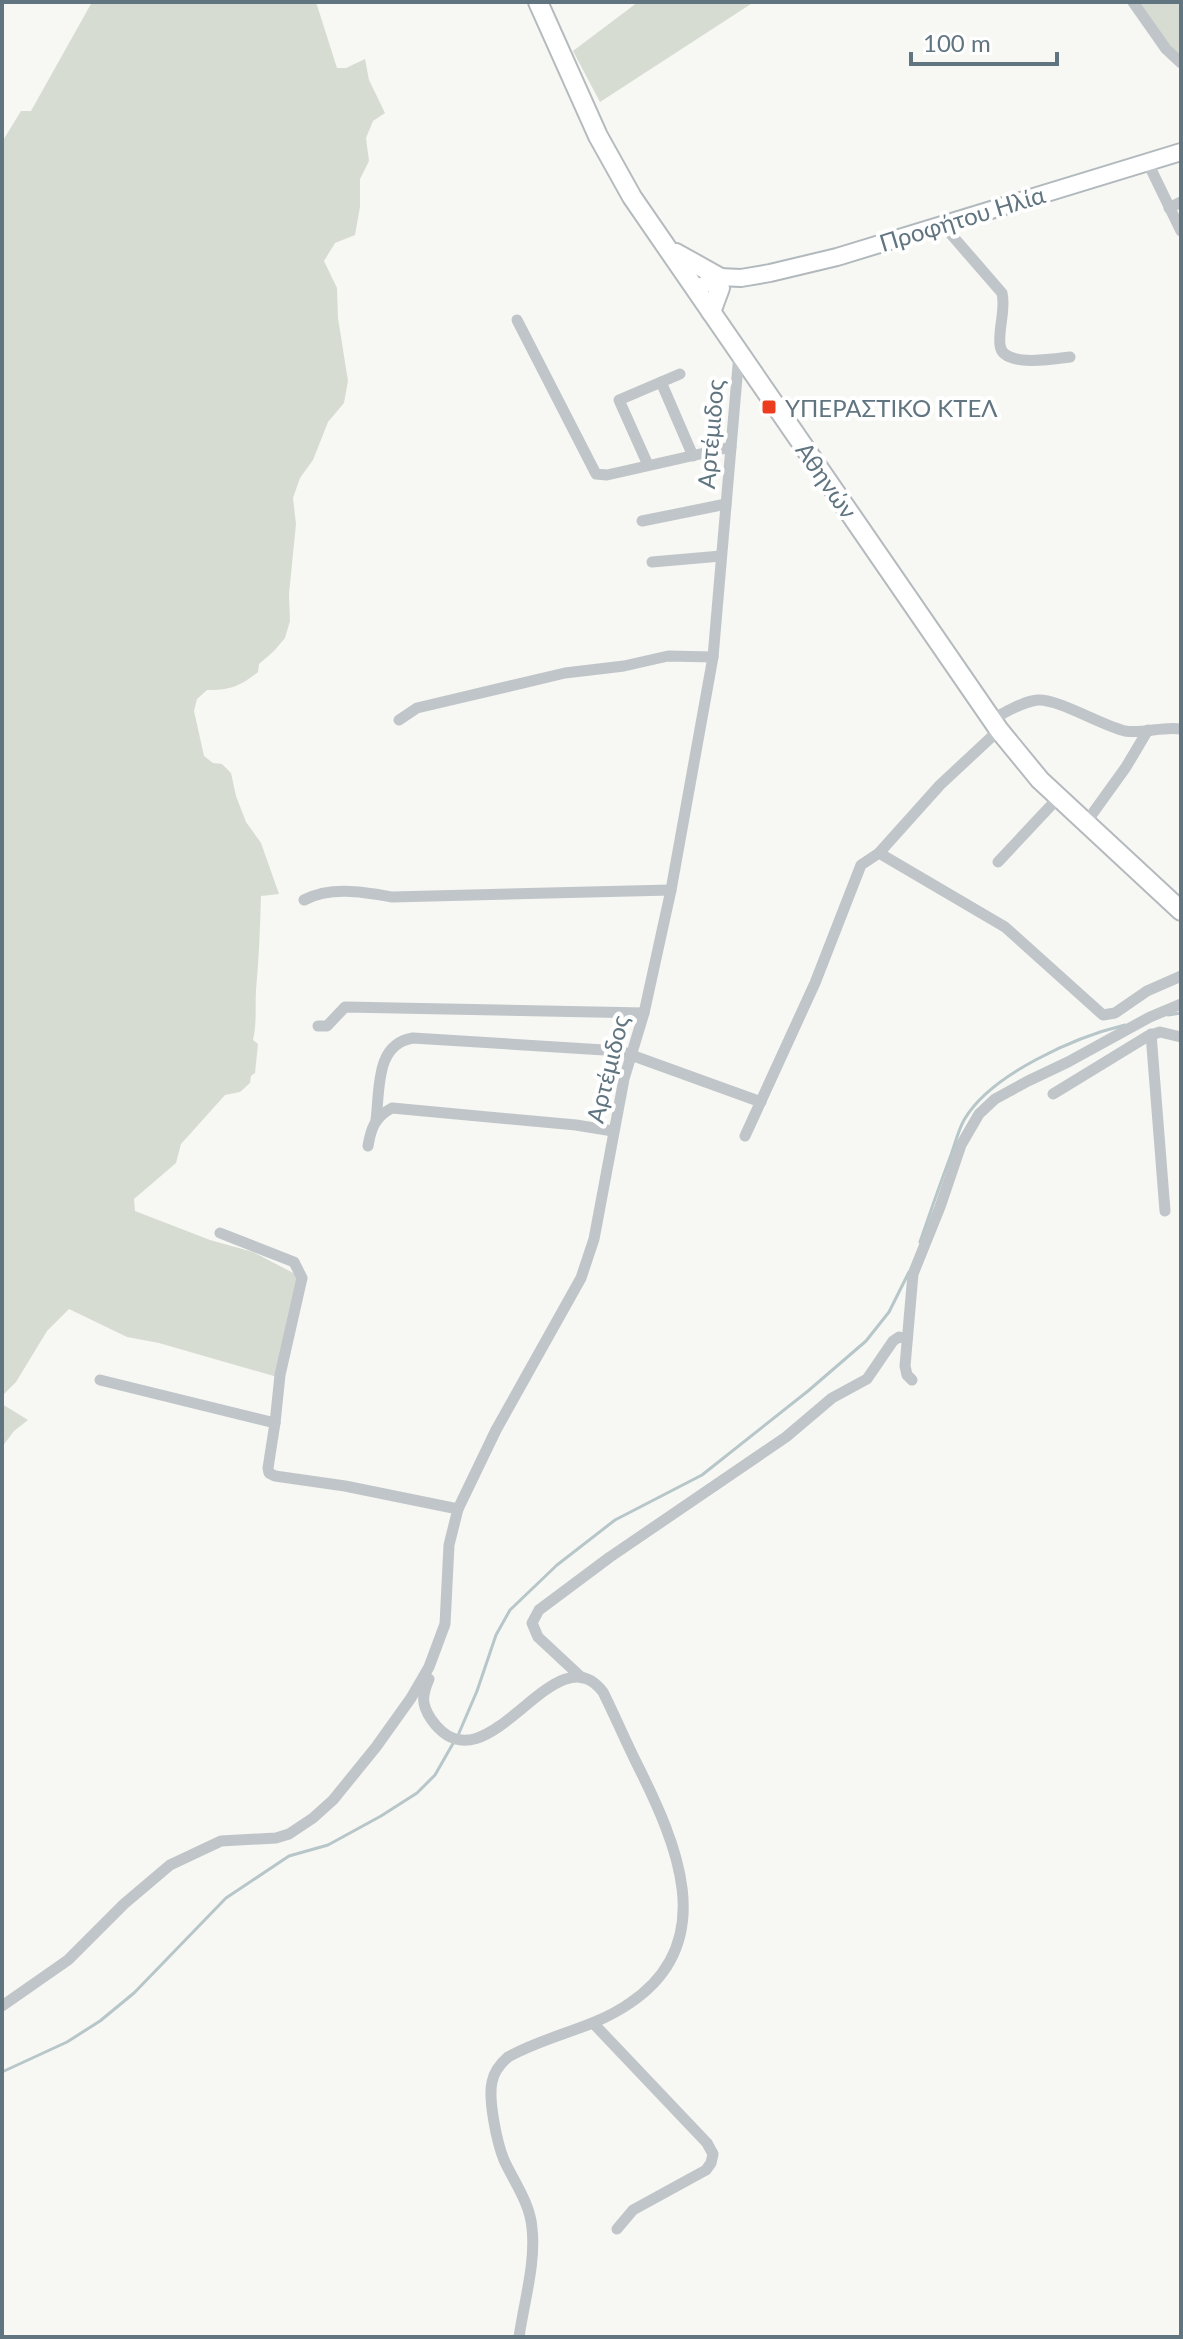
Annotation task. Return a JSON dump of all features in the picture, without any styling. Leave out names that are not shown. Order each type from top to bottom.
[{"type":"main road","name":"Αθηνών","points":[[538,2],[610,159],[632,197],[995,725],[1034,774],[1181,911]]},
{"type":"main road","points":[[666,246],[720,282],[703,300]]},
{"type":"street","points":[[1133,2],[1166,49],[1181,63]]},
{"type":"street","name":"Προφήτου Ηλία","points":[[720,282],[837,257],[1181,152]]},
{"type":"street","points":[[1147,161],[1181,231]]},
{"type":"street","points":[[1169,208],[1181,202]]},
{"type":"street","points":[[943,225],[1002,293],[1002,353],[1012,359],[1025,360],[1070,357]]},
{"type":"street","points":[[703,300],[720,282]]},
{"type":"street","points":[[517,320],[595,473],[603,475],[731,447]]},
{"type":"street","name":"Αρτέμιδος","points":[[2,2006],[68,1960],[124,1904],[170,1865],[221,1841],[276,1838],[289,1834],[313,1818],[333,1800],[376,1747],[416,1689],[442,1637],[449,1545],[458,1509],[496,1430],[566,1307],[594,1239],[613,1131],[644,1013],[671,890],[713,657],[739,354]]},
{"type":"street","points":[[648,465],[619,400],[680,374]]},
{"type":"street","points":[[661,382],[693,456]]},
{"type":"street","points":[[642,521],[726,504]]},
{"type":"street","points":[[652,562],[721,556]]},
{"type":"street","points":[[399,720],[417,708],[565,673],[624,666],[668,656],[713,657]]},
{"type":"street","points":[[745,1136],[815,983],[861,865],[879,853],[995,725],[1034,701],[1042,700],[1127,731],[1169,727],[1181,729]]},
{"type":"street","points":[[1085,824],[1148,730]]},
{"type":"street","points":[[998,862],[1058,798]]},
{"type":"street","points":[[879,853],[1005,927],[1103,1015],[1115,1013],[1147,991],[1181,976]]},
{"type":"street","points":[[304,900],[316,894],[348,891],[392,897],[671,890]]},
{"type":"street","points":[[912,1380],[905,1366],[913,1274],[965,1137],[979,1114],[995,1099],[1028,1081],[1181,1004]]},
{"type":"street","points":[[318,1026],[327,1026],[345,1007],[644,1013]]},
{"type":"street","points":[[1053,1094],[1151,1034],[1160,1032],[1181,1037]]},
{"type":"street","points":[[1151,1034],[1165,1211]]},
{"type":"street","points":[[368,1146],[376,1120],[383,1064],[390,1050],[402,1040],[413,1038],[587,1048],[631,1054],[761,1102]]},
{"type":"street","points":[[376,1120],[392,1108],[613,1131]]},
{"type":"street","points":[[220,1233],[294,1262],[301,1272],[300,1289],[280,1375],[268,1468],[271,1474],[458,1509]]},
{"type":"street","points":[[582,1678],[538,1637],[532,1623],[539,1610],[610,1557],[786,1437],[832,1398],[867,1379],[893,1341],[899,1337],[907,1339]]},
{"type":"street","points":[[100,1380],[275,1423]]},
{"type":"street","points":[[442,1637],[442,1647],[422,1701],[437,1727],[454,1740],[475,1740],[512,1718],[546,1688],[566,1680],[590,1680],[603,1692],[655,1799],[675,1849],[684,1895],[681,1932],[675,1952],[661,1975],[628,2005],[593,2023],[518,2051],[500,2064],[492,2081],[499,2145],[532,2225],[528,2281],[519,2337]]},
{"type":"street","points":[[593,2023],[707,2143],[713,2154],[706,2170],[633,2210],[617,2229]]},
{"type":"shaded area","points":[[92,2],[316,2],[337,68],[346,68],[365,59],[369,80],[385,113],[373,121],[366,138],[369,161],[360,179],[360,207],[355,235],[335,243],[324,261],[337,288],[338,318],[348,381],[344,403],[328,422],[293,498],[296,524],[289,594],[290,621],[285,638],[259,664],[258,672],[234,687],[207,690],[197,699],[194,711],[204,756],[213,763],[222,764],[231,773],[246,822],[261,843],[279,894],[261,896],[253,1040],[258,1044],[255,1073],[240,1092],[225,1095],[181,1144],[176,1163],[134,1199],[135,1211],[210,1240],[253,1252],[299,1276],[277,1377],[159,1343],[127,1337],[69,1309],[47,1331],[16,1382],[2,1396],[2,142],[21,111],[31,111]]},
{"type":"shaded area","points":[[638,2],[754,2],[600,102],[573,51]]},
{"type":"shaded area","points":[[1139,2],[1181,2],[1181,58],[1157,31]]},
{"type":"shaded area","points":[[2,1404],[28,1420],[14,1431],[2,1447]]},
{"type":"waterway","points":[[1168,1015],[1181,1013]]},
{"type":"waterway","points":[[920,1242],[960,1129],[977,1103],[994,1087],[1036,1060],[1083,1038],[1125,1025]]},
{"type":"waterway","points":[[459,1733],[496,1635],[510,1610],[557,1565],[615,1520],[702,1475],[808,1391],[866,1341],[889,1312],[909,1272]]},
{"type":"waterway","points":[[2,2072],[67,2042],[100,2021],[134,1993],[226,1898],[289,1856],[328,1845],[417,1793],[435,1775],[455,1740]]},
{"type":"place","name":"ΥΠΕΡΑΣΤΙΚΟ ΚΤΕΛ","points":[[769,407]]}]
